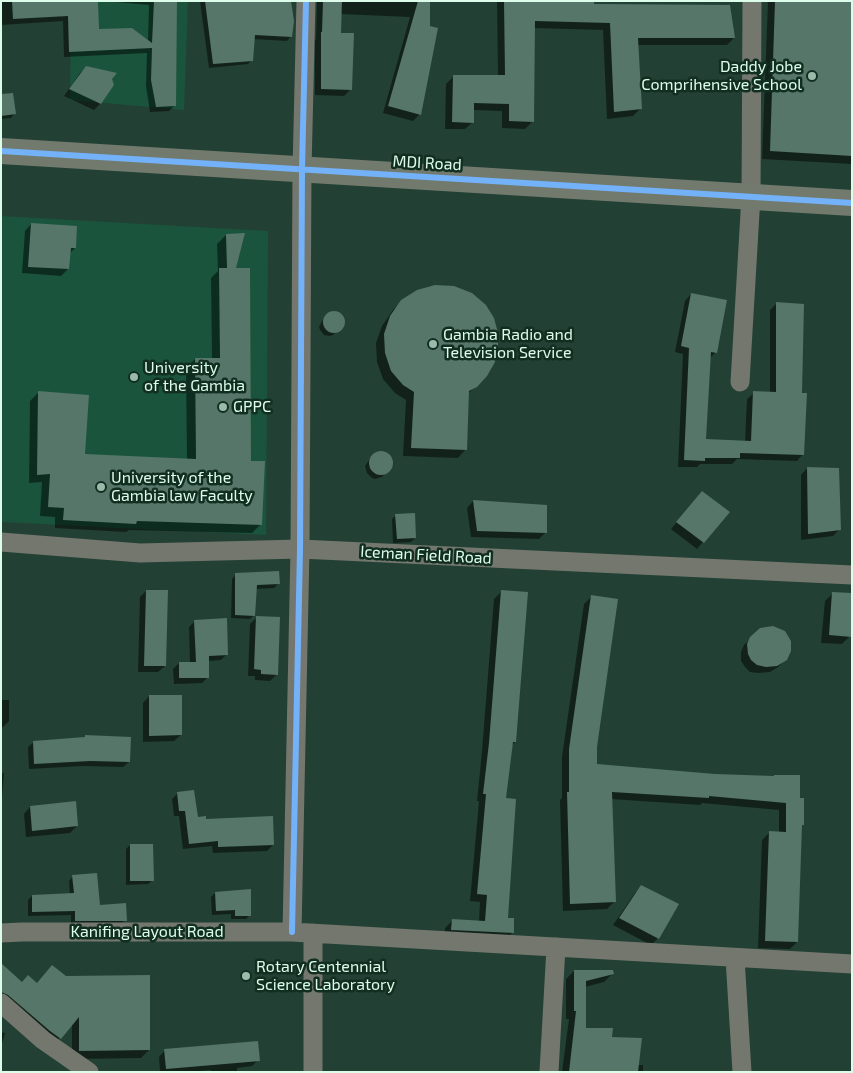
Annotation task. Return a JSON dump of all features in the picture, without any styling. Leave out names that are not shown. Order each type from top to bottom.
[{"type":"street","points":[[292,932],[300,549],[302,170],[306,1]]},
{"type":"street","points":[[740,382],[751,196],[752,1]]},
{"type":"street","name":"MDI Road","points":[[1,151],[852,203]]},
{"type":"street","name":"Iceman Field Road","points":[[1,542],[140,553],[300,549],[852,575]]},
{"type":"street","name":"Kanifing Layout Road","points":[[1,933],[292,932],[852,964]]},
{"type":"street","points":[[313,934],[313,1072]]},
{"type":"street","points":[[549,1072],[556,947]]},
{"type":"street","points":[[735,958],[742,1072]]},
{"type":"street","points":[[1,1003],[43,1040],[89,1072]]},
{"type":"shaded area","points":[[71,1],[188,1],[184,110],[70,100]]},
{"type":"shaded area","name":"University of the Gambia","points":[[1,216],[268,231],[266,535],[1,522]]},
{"type":"building","points":[[12,1],[98,1],[99,29],[132,28],[152,43],[154,1],[177,1],[176,106],[156,107],[151,80],[152,48],[69,52],[68,16],[13,19]]},
{"type":"building","points":[[205,1],[291,1],[294,21],[292,37],[255,35],[253,61],[213,64]]},
{"type":"building","points":[[323,1],[342,1],[341,33],[354,33],[352,90],[321,89]]},
{"type":"building","points":[[418,1],[430,1],[430,26],[438,28],[421,115],[388,106]]},
{"type":"building","points":[[504,1],[594,1],[594,4],[730,5],[735,38],[638,38],[642,109],[614,112],[610,23],[535,21],[534,122],[509,121],[509,104],[474,103],[474,123],[452,122],[453,75],[505,75]]},
{"type":"building","name":"Daddy Jobe Comprihensive School","points":[[775,1],[852,1],[852,156],[770,151]]},
{"type":"building","points":[[86,66],[117,73],[112,79],[114,85],[101,104],[69,89]]},
{"type":"building","points":[[13,93],[16,114],[1,116],[1,94]]},
{"type":"building","points":[[31,223],[77,226],[76,248],[71,248],[69,269],[28,267]]},
{"type":"building","points":[[245,233],[236,268],[250,268],[251,461],[265,461],[262,525],[137,521],[136,524],[63,520],[64,508],[48,507],[50,474],[37,475],[38,391],[89,395],[85,454],[196,459],[195,358],[220,358],[219,268],[227,268],[226,234]]},
{"type":"building","points":[[435,285],[454,286],[472,293],[486,305],[494,318],[498,333],[498,348],[495,362],[487,376],[477,387],[469,391],[467,450],[411,448],[414,392],[403,385],[391,371],[385,353],[384,334],[390,316],[401,300],[417,290]]},
{"type":"building","points":[[691,293],[727,300],[717,353],[711,352],[706,439],[751,441],[753,391],[776,392],[776,302],[804,304],[802,393],[807,393],[804,455],[740,453],[740,458],[705,458],[705,461],[684,460],[689,348],[681,346]]},
{"type":"building","points":[[334,311],[342,314],[345,322],[342,330],[334,333],[326,330],[323,322],[326,314]]},
{"type":"building","points":[[381,451],[390,454],[393,463],[390,472],[381,475],[372,472],[369,463],[372,454]]},
{"type":"building","points":[[807,467],[839,468],[841,530],[808,534]]},
{"type":"building","points":[[702,491],[730,512],[704,543],[676,522]]},
{"type":"building","points":[[473,500],[547,505],[547,533],[477,531]]},
{"type":"building","points":[[415,513],[416,538],[397,539],[395,514]]},
{"type":"building","points":[[279,571],[280,584],[257,585],[255,616],[235,615],[235,573]]},
{"type":"building","points":[[146,590],[168,590],[166,666],[144,666]]},
{"type":"building","points":[[501,590],[528,592],[516,742],[513,742],[506,798],[516,799],[508,918],[514,918],[514,933],[451,930],[452,919],[485,921],[487,895],[477,894],[486,794],[483,794]]},
{"type":"building","points":[[832,592],[852,593],[852,637],[829,635]]},
{"type":"building","points":[[591,595],[618,599],[597,747],[597,764],[715,774],[800,775],[800,798],[804,798],[804,825],[802,825],[798,942],[765,941],[769,831],[786,832],[786,803],[709,796],[709,798],[612,792],[616,902],[570,904],[567,792],[569,792],[569,749]]},
{"type":"building","points":[[256,616],[280,617],[278,675],[261,674],[261,670],[254,669]]},
{"type":"building","points":[[227,618],[228,655],[209,656],[209,678],[179,678],[179,662],[196,662],[194,620]]},
{"type":"building","points":[[773,626],[785,631],[791,641],[791,651],[787,660],[777,666],[766,667],[757,665],[748,654],[747,644],[750,637],[760,628]]},
{"type":"building","points":[[149,695],[182,695],[182,735],[149,736]]},
{"type":"building","points":[[85,735],[131,737],[130,762],[90,761],[34,764],[33,741],[85,737]]},
{"type":"building","points":[[194,790],[198,817],[206,816],[206,819],[273,816],[274,845],[218,847],[218,841],[189,844],[185,811],[179,811],[177,792]]},
{"type":"building","points":[[76,801],[78,826],[32,831],[30,806]]},
{"type":"building","points":[[130,844],[153,844],[154,881],[130,881]]},
{"type":"building","points":[[97,873],[100,905],[126,903],[127,921],[75,921],[75,911],[32,912],[32,895],[74,893],[72,875]]},
{"type":"building","points":[[641,885],[679,904],[659,939],[619,918]]},
{"type":"building","points":[[251,889],[251,916],[235,916],[235,910],[216,911],[215,892]]},
{"type":"building","points":[[1,963],[22,982],[28,975],[37,983],[52,965],[66,976],[150,975],[150,1050],[79,1051],[79,1017],[61,1039],[8,995],[1,992]]},
{"type":"building","points":[[574,970],[613,970],[614,974],[586,981],[586,1028],[613,1028],[612,1037],[642,1038],[638,1072],[569,1072],[576,1011],[574,1011]]},
{"type":"building","points":[[258,1041],[260,1061],[166,1069],[164,1049]]},
{"type":"cycle path","points":[[292,932],[300,549],[302,170],[306,1]]},
{"type":"cycle path","points":[[1,151],[852,203]]},
{"type":"place","name":"Daddy Jobe Comprihensive School","points":[[812,76]]},
{"type":"place","name":"Gambia Radio and Television Service","points":[[433,344]]},
{"type":"place","name":"University of the Gambia","points":[[134,377]]},
{"type":"place","name":"GPPC","points":[[223,407]]},
{"type":"place","name":"University of the Gambia law Faculty","points":[[101,487]]},
{"type":"place","name":"Rotary Centennial Science Laboratory","points":[[246,976]]}]
